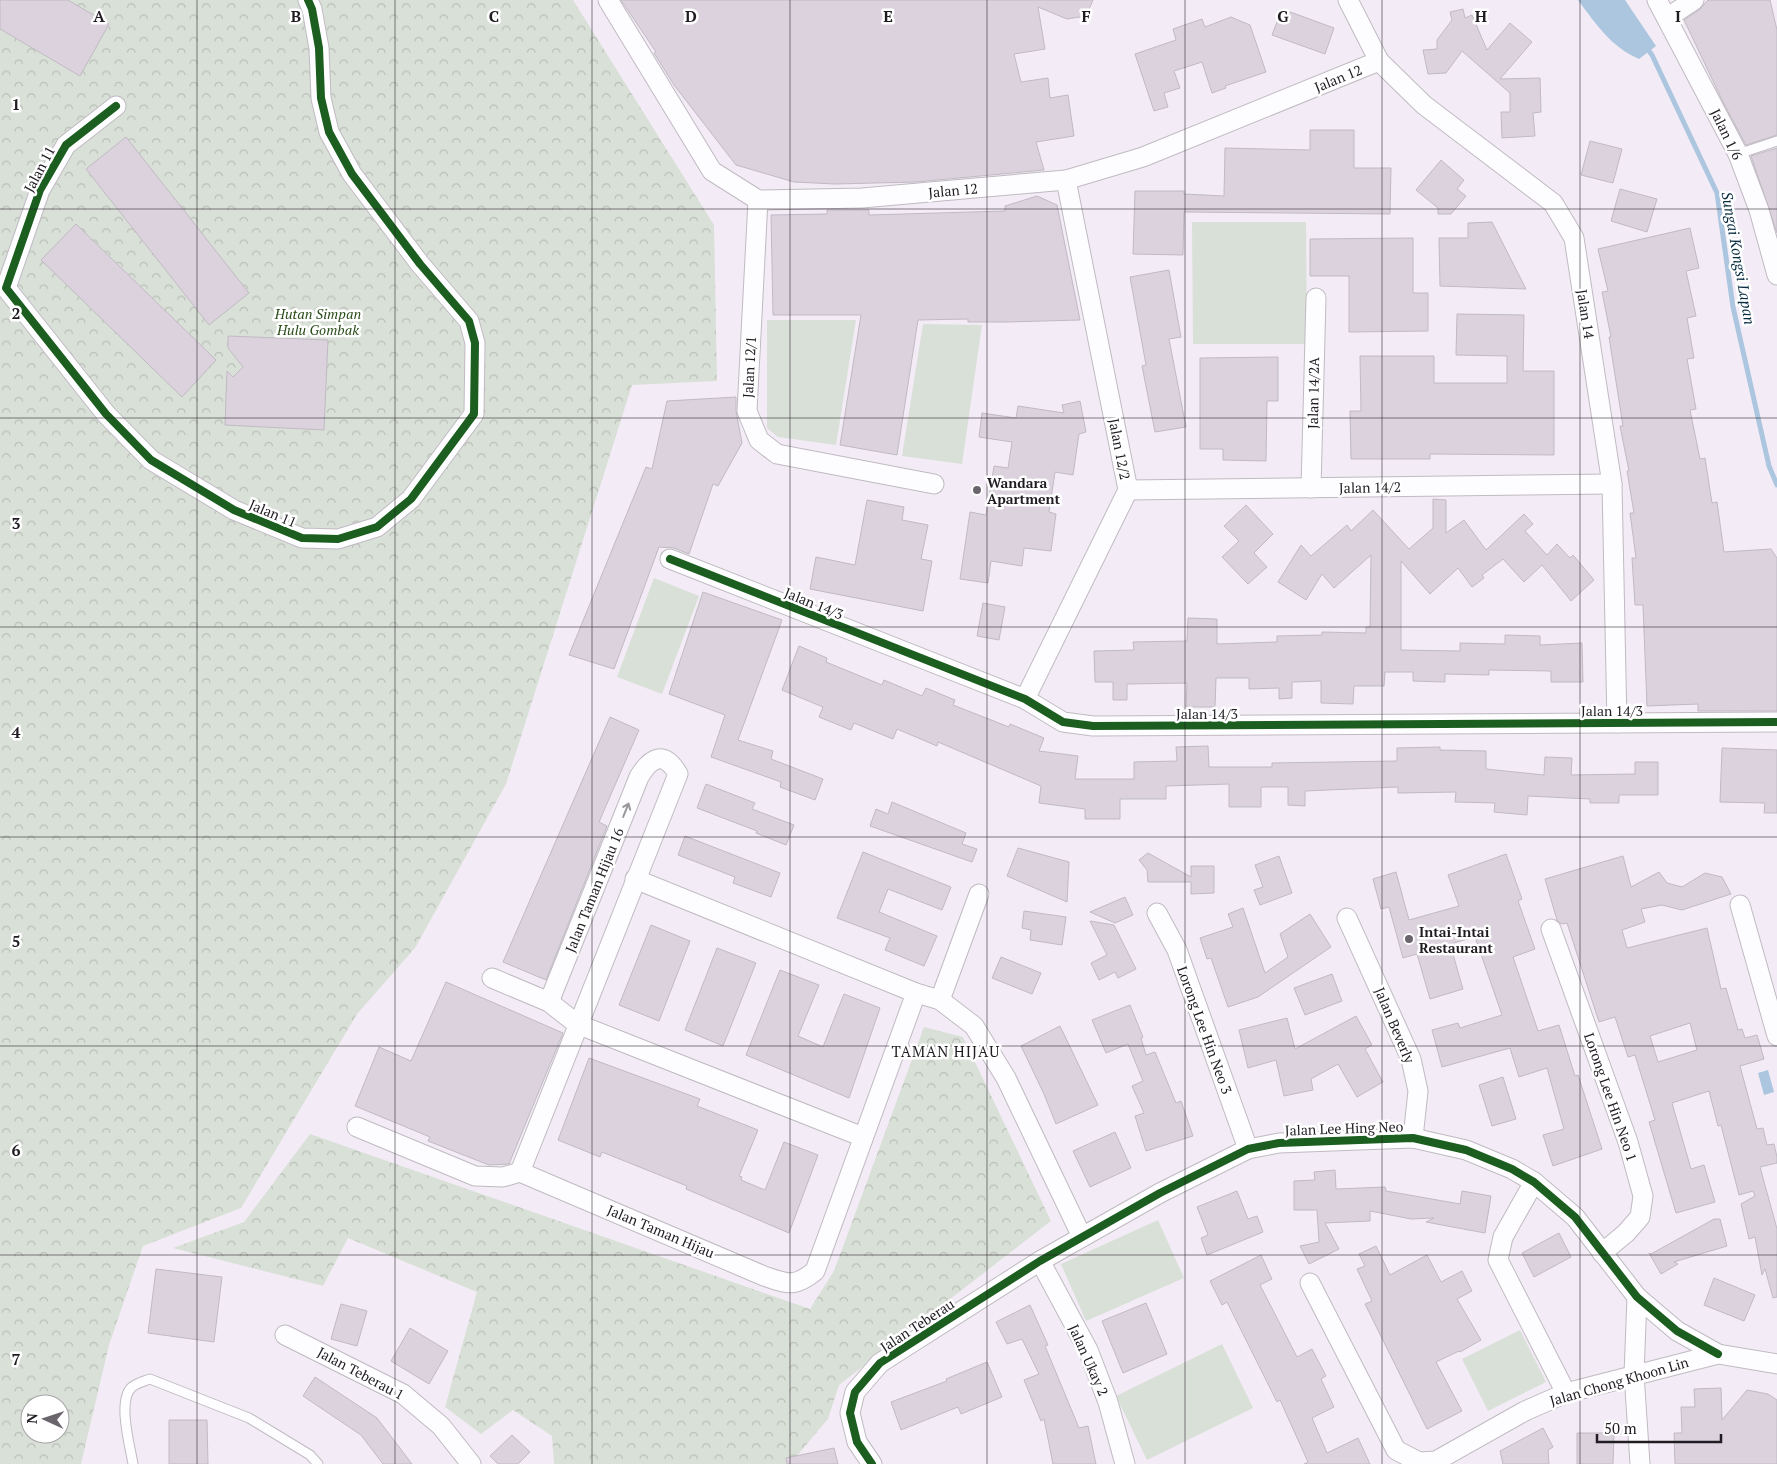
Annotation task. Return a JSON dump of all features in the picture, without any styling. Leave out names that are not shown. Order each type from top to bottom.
[{"type":"street","name":"Jalan 11","points":[[116,106],[66,145],[40,190],[6,288],[106,414],[151,460],[234,510],[302,538],[338,539],[377,527],[411,499],[474,414],[475,343],[469,321],[420,264],[352,174],[329,132],[321,98],[319,48],[312,9],[308,0]]},
{"type":"street","points":[[608,0],[712,171],[758,200]]},
{"type":"street","name":"Jalan 14","points":[[1348,0],[1379,61],[1424,105],[1552,203],[1574,238],[1612,484],[1617,722]]},
{"type":"street","name":"Jalan 1/6","points":[[1657,0],[1738,154],[1759,210],[1777,275]]},
{"type":"street","points":[[1667,18],[1694,0]]},
{"type":"street","name":"Jalan 12","points":[[758,200],[862,198],[1066,180],[1143,157],[1379,61]]},
{"type":"street","name":"Jalan 12/2","points":[[1025,699],[1128,490],[1066,180]]},
{"type":"street","name":"Jalan 12/1","points":[[758,200],[747,411],[759,440],[777,454],[934,484]]},
{"type":"street","name":"Jalan 14/2A","points":[[1311,488],[1316,298]]},
{"type":"street","name":"Jalan 14/2","points":[[1128,490],[1612,484]]},
{"type":"street","name":"Jalan 14/3","points":[[670,559],[1025,699],[1064,722],[1093,726],[1777,722]]},
{"type":"street","name":"Jalan Taman Hijau 16","points":[[549,1002],[638,778],[645,767],[653,760],[663,758],[672,763],[678,774],[635,879]]},
{"type":"street","points":[[357,1127],[475,1176],[502,1177],[520,1172],[635,879],[916,993],[940,1000],[974,1026],[1006,1078],[1082,1237]]},
{"type":"street","points":[[940,1000],[979,894]]},
{"type":"street","points":[[1740,905],[1777,1036]]},
{"type":"street","name":"Lorong Lee Hin Neo 3","points":[[1157,913],[1177,950],[1248,1149]]},
{"type":"street","name":"Jalan Beverly","points":[[1347,918],[1411,1059],[1418,1091],[1413,1138]]},
{"type":"street","name":"Lorong Lee Hin Neo 1","points":[[1551,929],[1628,1142],[1643,1196],[1640,1217],[1626,1233],[1602,1253]]},
{"type":"street","points":[[492,978],[549,1002],[577,1024],[863,1136]]},
{"type":"street","name":"Jalan Taman Hijau","points":[[520,1172],[788,1284],[802,1282],[815,1271],[916,993]]},
{"type":"street","name":"Jalan Lee Hing Neo","points":[[1040,1261],[1160,1193],[1248,1149],[1317,1140],[1413,1138],[1466,1150],[1512,1169],[1534,1182],[1575,1217],[1637,1297],[1676,1331],[1718,1354]]},
{"type":"street","points":[[1534,1182],[1503,1237],[1498,1260],[1566,1393]]},
{"type":"street","name":"Jalan Teberau","points":[[872,1464],[857,1442],[850,1413],[856,1392],[880,1363],[1040,1261]]},
{"type":"street","name":"Jalan Ukay 2","points":[[1040,1261],[1088,1350],[1108,1402],[1125,1464]]},
{"type":"street","name":"Jalan Chong Khoon Lin","points":[[1310,1282],[1396,1450],[1419,1462],[1461,1457],[1525,1411],[1566,1393],[1634,1374],[1718,1354],[1777,1364]]},
{"type":"street","points":[[1637,1297],[1634,1374],[1640,1464]]},
{"type":"street","name":"Jalan Teberau 1","points":[[285,1334],[403,1394],[441,1426],[471,1464]]},
{"type":"lane","points":[[1738,154],[1777,141]]},
{"type":"lane","points":[[133,1464],[124,1410],[127,1395],[132,1387],[150,1379],[249,1418],[310,1455],[318,1464]]},
{"type":"green space","name":"Hutan Simpan Hulu Gombak","points":[[0,0],[573,0],[714,225],[717,381],[632,385],[506,784],[415,948],[357,1014],[241,1208],[143,1246],[109,1345],[81,1464],[0,1464]]},
{"type":"green space","points":[[1192,222],[1306,222],[1307,344],[1193,344]]},
{"type":"green space","points":[[767,320],[856,320],[836,445],[778,437],[767,428]]},
{"type":"green space","points":[[923,324],[982,325],[962,464],[902,456]]},
{"type":"green space","points":[[654,578],[699,596],[662,694],[617,677]]},
{"type":"green space","points":[[924,1027],[963,1037],[1051,1221],[839,1385],[828,1419],[790,1464],[554,1464],[552,1436],[513,1410],[481,1434],[445,1407],[477,1292],[348,1238],[323,1286],[173,1248],[244,1222],[310,1134],[810,1309],[834,1271]]},
{"type":"green space","points":[[1158,1220],[1184,1278],[1086,1321],[1061,1264]]},
{"type":"green space","points":[[1520,1330],[1546,1382],[1488,1411],[1462,1359]]},
{"type":"green space","points":[[1222,1344],[1253,1408],[1147,1460],[1116,1396]]},
{"type":"water","points":[[1578,0],[1625,0],[1656,46],[1639,59],[1629,54],[1605,34]]},
{"type":"water","points":[[1768,1070],[1774,1092],[1764,1095],[1758,1073]]},
{"type":"building","points":[[0,0],[68,0],[109,24],[80,76],[0,29]]},
{"type":"building","points":[[621,0],[1093,0],[1086,16],[1067,19],[1038,7],[1045,49],[1014,54],[1021,82],[1048,78],[1050,98],[1068,95],[1074,136],[1036,142],[1044,170],[916,182],[835,184],[794,182],[736,165],[674,85],[654,53],[656,52]]},
{"type":"building","points":[[1708,0],[1770,0],[1777,30],[1777,135],[1746,145],[1725,106],[1684,20],[1700,9]]},
{"type":"building","points":[[1282,9],[1334,28],[1325,54],[1272,35]]},
{"type":"building","points":[[1463,9],[1465,18],[1472,15],[1487,50],[1510,23],[1532,42],[1500,79],[1540,78],[1541,112],[1533,113],[1535,136],[1502,138],[1501,112],[1510,112],[1510,93],[1462,51],[1446,73],[1428,74],[1423,50],[1437,49],[1437,40],[1452,20],[1450,12]]},
{"type":"building","points":[[1231,17],[1250,25],[1266,72],[1225,86],[1226,88],[1212,93],[1202,62],[1174,71],[1180,88],[1164,93],[1168,107],[1154,111],[1135,54],[1176,40],[1173,29],[1202,19],[1205,27]]},
{"type":"building","points":[[1310,130],[1354,130],[1354,168],[1391,168],[1390,214],[1184,212],[1183,255],[1133,254],[1135,191],[1184,191],[1184,194],[1224,196],[1225,148],[1310,150]]},
{"type":"building","points":[[126,137],[249,293],[209,325],[86,169]]},
{"type":"building","points":[[1590,141],[1622,149],[1613,183],[1581,175]]},
{"type":"building","points":[[1777,148],[1777,233],[1751,156]]},
{"type":"building","points":[[1441,160],[1464,180],[1457,189],[1466,196],[1451,214],[1438,214],[1438,208],[1416,190]]},
{"type":"building","points":[[1620,189],[1657,199],[1647,232],[1611,221]]},
{"type":"building","points":[[1037,196],[1057,205],[1080,320],[968,322],[968,319],[918,320],[897,455],[840,445],[861,315],[773,315],[771,215],[827,214],[827,210],[869,210],[869,215],[1005,211],[1005,206]]},
{"type":"building","points":[[1492,222],[1526,289],[1440,286],[1439,238],[1468,238],[1468,223]]},
{"type":"building","points":[[76,224],[216,360],[182,397],[41,260]]},
{"type":"building","points":[[1690,228],[1699,268],[1686,271],[1696,316],[1687,318],[1694,358],[1687,359],[1696,409],[1690,410],[1700,459],[1705,458],[1712,503],[1717,502],[1724,552],[1771,549],[1777,558],[1777,711],[1698,711],[1698,704],[1647,706],[1643,605],[1635,605],[1632,558],[1636,558],[1630,513],[1634,513],[1627,471],[1629,471],[1620,426],[1623,426],[1609,337],[1611,337],[1602,292],[1608,291],[1598,249]]},
{"type":"building","points":[[1413,238],[1413,293],[1428,293],[1428,331],[1349,332],[1349,276],[1310,276],[1310,239]]},
{"type":"building","points":[[1169,270],[1181,337],[1169,339],[1186,427],[1155,432],[1142,366],[1146,365],[1130,277]]},
{"type":"building","points":[[1457,314],[1524,315],[1523,371],[1554,371],[1554,455],[1430,454],[1430,459],[1351,459],[1350,411],[1361,411],[1360,356],[1434,356],[1434,383],[1507,383],[1507,356],[1456,355]]},
{"type":"building","points":[[228,336],[328,340],[324,430],[225,425],[227,371],[233,377],[243,367],[228,348]]},
{"type":"building","points":[[1278,357],[1278,401],[1267,401],[1266,461],[1223,460],[1223,449],[1200,449],[1200,358]]},
{"type":"building","points":[[736,397],[736,411],[742,443],[718,486],[713,484],[689,554],[674,548],[659,547],[614,669],[569,655],[646,467],[652,469],[667,401]]},
{"type":"building","points":[[1080,401],[1086,432],[1079,434],[1073,475],[1055,472],[1049,512],[1056,514],[1051,551],[1024,548],[1022,566],[991,561],[988,583],[960,579],[970,512],[986,515],[994,466],[1008,468],[1012,442],[979,437],[982,413],[1016,418],[1018,406],[1064,413],[1062,405]]},
{"type":"building","points":[[1433,499],[1446,500],[1446,533],[1464,520],[1486,550],[1524,514],[1533,524],[1525,531],[1547,555],[1557,544],[1570,558],[1573,555],[1594,580],[1571,601],[1542,565],[1524,582],[1503,559],[1482,575],[1484,578],[1472,587],[1458,568],[1430,594],[1401,561],[1401,650],[1460,651],[1460,643],[1505,644],[1505,635],[1540,636],[1540,645],[1582,643],[1583,682],[1551,682],[1551,671],[1489,670],[1489,675],[1445,674],[1445,682],[1413,681],[1413,672],[1385,672],[1384,686],[1354,686],[1353,704],[1321,703],[1321,681],[1292,682],[1292,698],[1279,699],[1279,688],[1249,689],[1249,678],[1216,678],[1215,707],[1186,707],[1187,683],[1127,684],[1127,700],[1113,700],[1113,682],[1095,682],[1094,651],[1134,650],[1133,642],[1187,641],[1188,618],[1217,619],[1217,644],[1277,642],[1277,636],[1322,635],[1322,632],[1366,633],[1366,627],[1370,627],[1371,555],[1334,588],[1322,574],[1306,600],[1278,582],[1301,545],[1311,556],[1347,525],[1351,531],[1373,510],[1409,549],[1433,528]]},
{"type":"building","points":[[867,500],[904,507],[902,520],[928,525],[921,559],[932,561],[923,611],[810,589],[816,557],[855,565]]},
{"type":"building","points":[[1246,505],[1273,534],[1254,553],[1267,567],[1248,584],[1222,557],[1239,541],[1224,526]]},
{"type":"building","points":[[703,592],[782,620],[738,740],[773,751],[771,759],[823,779],[815,800],[780,787],[781,782],[711,757],[725,715],[669,694]]},
{"type":"building","points":[[983,603],[1005,607],[999,640],[977,636]]},
{"type":"building","points":[[799,646],[827,658],[826,662],[882,685],[884,680],[922,696],[926,688],[955,700],[953,705],[1009,727],[1010,724],[1044,738],[1039,751],[1078,756],[1075,779],[1134,779],[1134,762],[1177,761],[1176,747],[1208,746],[1209,767],[1272,767],[1272,763],[1397,761],[1397,748],[1440,747],[1440,750],[1486,751],[1486,769],[1544,775],[1545,757],[1572,758],[1571,775],[1635,774],[1635,762],[1658,762],[1658,795],[1619,795],[1619,803],[1590,803],[1590,799],[1528,796],[1527,815],[1494,812],[1495,803],[1455,802],[1456,792],[1398,793],[1398,787],[1305,791],[1305,806],[1288,805],[1288,787],[1261,787],[1261,807],[1229,807],[1229,784],[1166,786],[1166,799],[1120,799],[1120,819],[1085,819],[1085,809],[1039,803],[1041,786],[938,742],[937,746],[897,729],[893,739],[854,723],[851,730],[819,717],[823,707],[782,690]]},
{"type":"building","points":[[610,717],[639,730],[599,822],[607,826],[546,980],[503,962]]},
{"type":"building","points":[[1722,748],[1777,750],[1777,813],[1764,813],[1765,803],[1720,802]]},
{"type":"building","points":[[706,784],[755,803],[752,809],[794,825],[786,845],[756,833],[757,831],[697,808]]},
{"type":"building","points":[[892,802],[966,833],[962,844],[977,849],[972,862],[870,826],[876,809],[888,814]]},
{"type":"building","points":[[685,836],[780,873],[771,897],[733,883],[735,877],[678,855]]},
{"type":"building","points":[[1018,848],[1069,862],[1067,902],[1007,876]]},
{"type":"building","points":[[863,852],[951,887],[942,910],[888,889],[879,912],[937,936],[924,966],[885,950],[890,938],[837,918]]},
{"type":"building","points":[[1148,853],[1191,877],[1191,866],[1214,866],[1214,893],[1191,894],[1191,882],[1148,882],[1147,870],[1139,860]]},
{"type":"building","points":[[1506,854],[1522,899],[1518,901],[1535,949],[1513,957],[1538,1031],[1559,1025],[1575,1076],[1578,1075],[1602,1149],[1553,1166],[1543,1135],[1564,1129],[1547,1068],[1519,1077],[1510,1048],[1442,1067],[1432,1030],[1458,1023],[1460,1028],[1502,1015],[1475,937],[1450,944],[1463,989],[1430,999],[1417,954],[1403,958],[1389,907],[1381,909],[1373,879],[1396,872],[1409,920],[1459,906],[1448,875]]},
{"type":"building","points":[[1279,856],[1292,893],[1260,905],[1254,890],[1263,887],[1255,865]]},
{"type":"building","points":[[1623,856],[1631,887],[1659,872],[1667,883],[1682,887],[1705,873],[1722,877],[1731,894],[1682,910],[1662,905],[1641,909],[1645,922],[1622,930],[1627,948],[1707,928],[1721,989],[1726,988],[1738,1030],[1742,1029],[1745,1038],[1757,1035],[1764,1059],[1740,1066],[1757,1129],[1763,1128],[1767,1145],[1774,1144],[1777,1157],[1777,1163],[1760,1167],[1777,1229],[1777,1297],[1773,1298],[1765,1269],[1762,1275],[1755,1237],[1749,1239],[1741,1204],[1755,1196],[1753,1191],[1739,1195],[1721,1125],[1718,1126],[1709,1091],[1672,1103],[1691,1169],[1704,1165],[1715,1202],[1676,1213],[1649,1122],[1655,1120],[1635,1055],[1628,1057],[1615,1017],[1599,1022],[1567,923],[1561,924],[1557,920],[1545,879]],"holes":[[[1690,1023],[1697,1050],[1658,1062],[1650,1036]]]},
{"type":"building","points":[[1125,897],[1133,915],[1115,923],[1090,912]]},
{"type":"building","points":[[1243,908],[1265,973],[1288,957],[1280,934],[1310,914],[1331,947],[1258,997],[1228,1007],[1211,958],[1207,959],[1200,938],[1233,927],[1228,914]]},
{"type":"building","points":[[1024,911],[1066,917],[1062,945],[1030,940],[1031,930],[1022,928]]},
{"type":"building","points":[[1090,921],[1114,925],[1136,969],[1118,978],[1115,972],[1099,980],[1091,963],[1107,955]]},
{"type":"building","points":[[651,925],[690,941],[659,1021],[619,1005]]},
{"type":"building","points":[[717,948],[756,963],[723,1046],[685,1030]]},
{"type":"building","points":[[1001,957],[1041,973],[1032,994],[992,978]]},
{"type":"building","points":[[780,970],[819,985],[798,1036],[823,1047],[844,994],[880,1008],[849,1098],[746,1055]]},
{"type":"building","points":[[1332,974],[1342,1001],[1305,1015],[1294,988]]},
{"type":"building","points":[[446,982],[563,1033],[509,1164],[489,1165],[428,1141],[430,1137],[355,1106],[379,1047],[411,1061]]},
{"type":"building","points":[[1130,1005],[1143,1037],[1141,1038],[1146,1055],[1155,1052],[1176,1103],[1181,1101],[1193,1136],[1146,1151],[1135,1116],[1144,1113],[1132,1086],[1143,1081],[1128,1044],[1106,1053],[1092,1020]]},
{"type":"building","points":[[1356,1016],[1372,1045],[1365,1049],[1383,1082],[1357,1097],[1338,1064],[1311,1079],[1313,1090],[1284,1096],[1276,1060],[1248,1068],[1239,1030],[1287,1018],[1295,1049]]},
{"type":"building","points":[[1060,1026],[1098,1105],[1056,1124],[1021,1046]]},
{"type":"building","points":[[589,1058],[700,1099],[697,1106],[758,1130],[739,1176],[742,1177],[741,1180],[765,1190],[784,1142],[818,1155],[789,1233],[686,1189],[687,1186],[602,1152],[600,1157],[558,1140]]},
{"type":"building","points":[[1503,1077],[1516,1119],[1492,1126],[1479,1085]]},
{"type":"building","points":[[1115,1132],[1131,1168],[1090,1187],[1073,1151]]},
{"type":"building","points":[[1335,1170],[1336,1189],[1385,1187],[1386,1191],[1460,1204],[1462,1191],[1491,1196],[1485,1233],[1426,1222],[1434,1218],[1411,1219],[1370,1211],[1370,1221],[1325,1223],[1339,1249],[1309,1264],[1300,1246],[1319,1242],[1317,1210],[1294,1210],[1294,1181],[1315,1180],[1314,1172]]},
{"type":"building","points":[[1237,1191],[1248,1219],[1257,1216],[1263,1232],[1207,1255],[1201,1238],[1208,1235],[1197,1207]]},
{"type":"building","points":[[1714,1219],[1720,1219],[1727,1246],[1674,1262],[1678,1264],[1661,1274],[1649,1253],[1651,1254]]},
{"type":"building","points":[[1559,1233],[1571,1257],[1534,1277],[1522,1253]]},
{"type":"building","points":[[1376,1246],[1390,1275],[1427,1255],[1441,1282],[1462,1271],[1472,1291],[1457,1299],[1481,1340],[1460,1352],[1436,1362],[1462,1411],[1427,1429],[1365,1304],[1372,1301],[1357,1269],[1365,1266],[1359,1254]]},
{"type":"building","points":[[1261,1255],[1272,1279],[1260,1285],[1297,1357],[1312,1349],[1326,1376],[1321,1379],[1334,1407],[1312,1418],[1327,1453],[1358,1438],[1370,1464],[1304,1464],[1308,1462],[1280,1400],[1277,1402],[1227,1302],[1222,1305],[1210,1281]]},
{"type":"building","points":[[156,1269],[222,1277],[214,1342],[148,1333]]},
{"type":"building","points":[[1714,1278],[1755,1295],[1744,1321],[1704,1305]]},
{"type":"building","points":[[1146,1303],[1167,1354],[1123,1373],[1102,1321]]},
{"type":"building","points":[[341,1304],[367,1311],[357,1346],[331,1339]]},
{"type":"building","points":[[1030,1305],[1048,1345],[1045,1346],[1079,1428],[1088,1426],[1096,1464],[1053,1464],[1044,1419],[1041,1421],[1024,1380],[1039,1374],[1022,1339],[1007,1344],[996,1322]]},
{"type":"building","points":[[410,1328],[448,1351],[429,1384],[391,1361]]},
{"type":"building","points":[[987,1362],[1002,1397],[961,1414],[958,1407],[901,1430],[891,1402],[947,1381],[946,1379]]},
{"type":"building","points":[[315,1377],[377,1418],[412,1464],[383,1464],[361,1435],[303,1396]]},
{"type":"building","points":[[1721,1388],[1722,1420],[1747,1390],[1768,1394],[1777,1400],[1777,1464],[1675,1464],[1674,1433],[1682,1433],[1681,1407],[1695,1407],[1694,1389]]},
{"type":"building","points":[[169,1420],[207,1420],[208,1464],[169,1464]]},
{"type":"building","points":[[1543,1428],[1553,1447],[1548,1450],[1549,1464],[1503,1464],[1500,1451]]},
{"type":"building","points":[[1577,1433],[1614,1433],[1613,1464],[1577,1464]]},
{"type":"building","points":[[512,1435],[530,1452],[518,1464],[498,1464],[490,1456]]},
{"type":"building","points":[[834,1448],[838,1464],[787,1464],[786,1458]]},
{"type":"waterway","name":"Sungai Kongsi Lapan","points":[[1646,47],[1652,55],[1717,193],[1733,307],[1769,466],[1777,485]]},
{"type":"cycle path","points":[[116,106],[66,145],[40,190],[6,288],[106,414],[151,460],[234,510],[302,538],[338,539],[377,527],[411,499],[474,414],[475,343],[469,321],[420,264],[352,174],[329,132],[321,98],[319,48],[312,9],[308,0]]},
{"type":"cycle path","points":[[670,559],[1025,699],[1063,722],[1093,726],[1777,722]]},
{"type":"cycle path","points":[[872,1464],[857,1442],[850,1413],[855,1392],[880,1363],[1040,1261],[1160,1193],[1248,1149],[1279,1143],[1413,1138],[1466,1150],[1512,1169],[1534,1182],[1575,1217],[1637,1297],[1677,1331],[1718,1354]]},
{"type":"place","name":"Wandara Apartment","points":[[977,490]]},
{"type":"place","name":"Intai-Intai Restaurant","points":[[1409,939]]},
{"type":"district","name":"TAMAN HIJAU","points":[[946,1051]]}]
